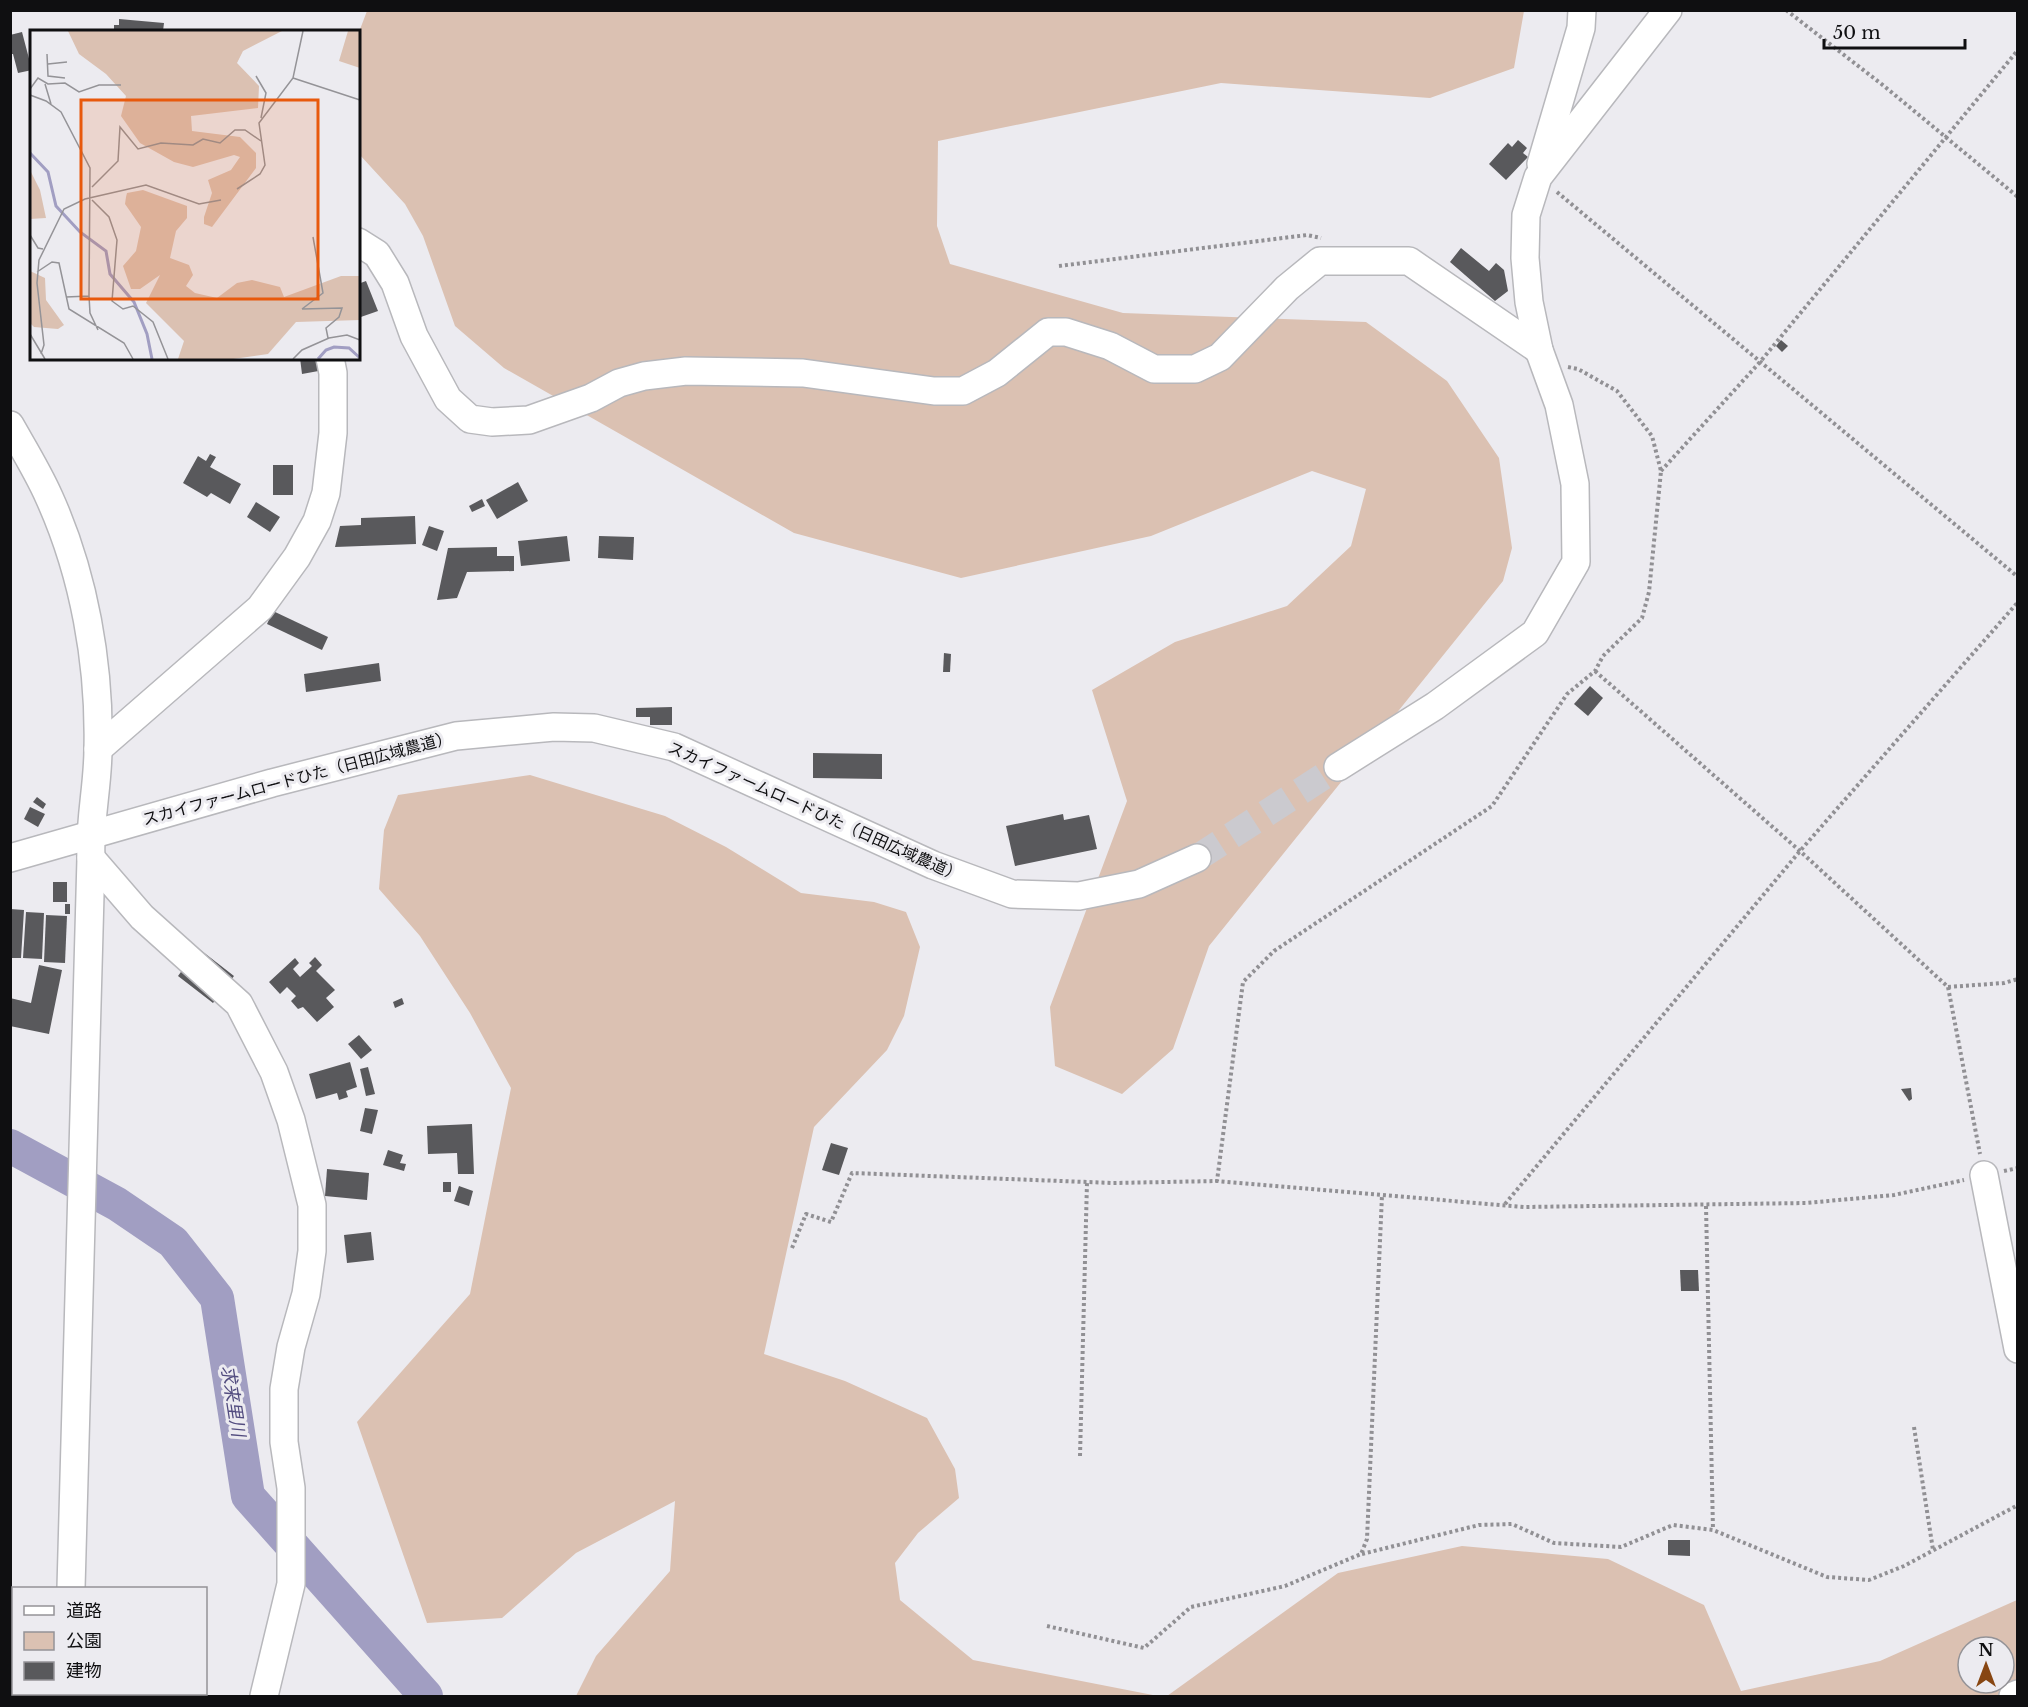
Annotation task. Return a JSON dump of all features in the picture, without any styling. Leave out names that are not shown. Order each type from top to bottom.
[{"type":"street","points":[[1338,767],[1435,706],[1535,633],[1576,562],[1575,484],[1559,405],[1542,357],[1529,302],[1525,258],[1526,215],[1581,28],[1582,10]]},
{"type":"street","points":[[1538,177],[1668,10]]},
{"type":"street","points":[[360,243],[377,255],[395,283],[414,336],[448,399],[470,419],[492,422],[529,420],[591,398],[619,383],[644,376],[686,371],[803,373],[934,391],[963,391],[997,373],[1048,332],[1066,332],[1110,346],[1154,369],[1195,369],[1220,357],[1287,288],[1320,261],[1408,261],[1542,357]]},
{"type":"street","points":[[98,749],[260,608],[297,556],[317,521],[326,493],[333,433],[333,373],[330,360]]},
{"type":"street","points":[[10,424],[49,496],[79,584],[90,635],[97,690],[98,749],[90,846],[71,1587]]},
{"type":"street","name":"スカイファームロードひた（日田広域農道）","points":[[10,858],[90,846],[456,736],[554,727],[594,728],[674,747],[933,865],[1012,894],[1078,896],[1139,884],[1197,858]]},
{"type":"street","points":[[90,846],[142,917],[239,1004],[281,1091],[291,1120],[312,1205],[312,1251],[306,1294],[291,1347],[284,1389],[284,1442],[291,1500],[291,1584],[264,1696]]},
{"type":"street","points":[[1984,1175],[2018,1349]]},
{"type":"street","points":[[2013,1696],[2018,1694]]},
{"type":"path","points":[[1786,10],[2018,198]]},
{"type":"path","points":[[1661,471],[1760,362],[1912,175],[2018,50]]},
{"type":"path","points":[[1538,177],[2018,577]]},
{"type":"path","points":[[1059,266],[1307,235],[1330,241]]},
{"type":"path","points":[[1217,1181],[1243,982],[1274,951],[1492,806],[1567,694],[1595,671],[1603,656],[1642,618],[1650,592],[1661,471],[1652,436],[1617,391],[1578,369],[1542,357]]},
{"type":"path","points":[[1504,1204],[1800,851],[2018,603]]},
{"type":"path","points":[[792,1248],[806,1214],[831,1222],[852,1173],[1087,1182],[1217,1181],[1524,1207],[1806,1203],[1894,1195],[1984,1175],[1948,987],[1800,851],[1595,671]]},
{"type":"path","points":[[1948,987],[2004,983],[2018,979]]},
{"type":"path","points":[[1080,1456],[1087,1182]]},
{"type":"path","points":[[1361,1554],[1367,1539],[1382,1195]]},
{"type":"path","points":[[1706,1206],[1713,1530]]},
{"type":"path","points":[[1914,1427],[1933,1550]]},
{"type":"path","points":[[1047,1626],[1144,1648],[1191,1607],[1285,1586],[1361,1554],[1479,1525],[1512,1524],[1554,1543],[1620,1547],[1673,1525],[1713,1530],[1827,1578],[1869,1580],[1904,1566],[2018,1505]]},
{"type":"green space","points":[[367,11],[1524,11],[1514,68],[1430,98],[1221,83],[938,141],[937,226],[950,264],[1123,313],[1366,322],[1447,381],[1499,458],[1512,548],[1503,581],[1209,946],[1173,1049],[1122,1094],[1055,1066],[1050,1007],[1127,801],[1092,690],[1175,642],[1287,606],[1351,546],[1366,489],[1312,471],[1151,536],[961,578],[794,533],[504,368],[455,326],[423,236],[405,204],[360,155],[360,30]]},
{"type":"green space","points":[[530,775],[665,816],[726,847],[801,893],[874,902],[906,912],[920,947],[904,1016],[887,1050],[814,1127],[764,1354],[845,1381],[927,1418],[955,1469],[959,1498],[918,1533],[895,1563],[900,1600],[973,1660],[1158,1696],[576,1696],[596,1656],[670,1571],[675,1501],[576,1553],[502,1618],[427,1623],[357,1422],[470,1294],[511,1088],[470,1013],[420,936],[379,889],[384,830],[398,795]]},
{"type":"green space","points":[[1462,1546],[1608,1559],[1704,1605],[1741,1691],[1880,1661],[2017,1600],[2017,1696],[1167,1696],[1338,1573]]},
{"type":"building","points":[[119,19],[164,23],[163,30],[114,30],[114,25],[119,25]]},
{"type":"building","points":[[22,32],[30,70],[18,73],[13,54],[10,54],[10,35]]},
{"type":"building","points":[[1518,140],[1527,148],[1523,153],[1528,157],[1506,180],[1489,164],[1508,143],[1512,147]]},
{"type":"building","points":[[1461,248],[1489,271],[1496,263],[1504,270],[1508,291],[1495,301],[1450,262]]},
{"type":"building","points":[[366,281],[378,311],[360,317],[360,283]]},
{"type":"building","points":[[1781,340],[1788,346],[1782,352],[1776,346]]},
{"type":"building","points":[[300,360],[322,360],[324,370],[302,374]]},
{"type":"building","points":[[210,454],[216,457],[210,467],[241,484],[230,504],[211,493],[207,497],[183,483],[198,456],[206,461]]},
{"type":"building","points":[[273,465],[293,465],[293,495],[273,495]]},
{"type":"building","points":[[518,482],[528,501],[497,519],[486,500]]},
{"type":"building","points":[[482,499],[485,506],[472,512],[469,506]]},
{"type":"building","points":[[256,502],[280,517],[270,532],[247,517]]},
{"type":"building","points":[[415,516],[416,544],[335,547],[340,526],[361,525],[361,518]]},
{"type":"building","points":[[429,526],[444,531],[437,551],[422,545]]},
{"type":"building","points":[[567,536],[570,561],[521,566],[518,541]]},
{"type":"building","points":[[599,536],[634,537],[633,560],[598,558]]},
{"type":"building","points":[[497,547],[497,556],[514,556],[514,571],[467,572],[457,598],[437,600],[448,548]]},
{"type":"building","points":[[273,611],[328,637],[322,650],[267,624]]},
{"type":"building","points":[[944,653],[951,654],[950,672],[943,672]]},
{"type":"building","points":[[379,663],[381,681],[306,692],[304,674]]},
{"type":"building","points":[[1590,686],[1603,698],[1588,716],[1574,704]]},
{"type":"building","points":[[672,707],[672,725],[650,725],[650,717],[636,717],[636,708]]},
{"type":"building","points":[[813,753],[882,754],[882,779],[813,778]]},
{"type":"building","points":[[37,797],[46,804],[43,809],[33,802]]},
{"type":"building","points":[[30,807],[45,814],[38,827],[24,819]]},
{"type":"building","points":[[1063,814],[1064,820],[1089,815],[1097,849],[1015,866],[1006,826]]},
{"type":"building","points":[[53,882],[67,882],[67,902],[53,902]]},
{"type":"building","points":[[65,904],[70,904],[70,914],[65,914]]},
{"type":"building","points":[[10,909],[24,910],[21,958],[10,958]]},
{"type":"building","points":[[26,912],[44,913],[42,959],[23,958]]},
{"type":"building","points":[[46,915],[67,916],[65,963],[44,962]]},
{"type":"building","points":[[189,941],[234,976],[213,1003],[178,976],[186,965],[177,958]]},
{"type":"building","points":[[315,957],[322,965],[316,971],[335,990],[326,998],[334,1007],[317,1022],[303,1007],[298,1009],[291,1001],[296,996],[287,987],[280,994],[269,982],[295,958],[299,963],[293,969],[300,977],[312,966],[309,963]]},
{"type":"building","points":[[39,965],[62,970],[49,1034],[10,1026],[10,998],[31,1003]]},
{"type":"building","points":[[402,998],[404,1004],[395,1008],[393,1002]]},
{"type":"building","points":[[359,1035],[372,1050],[361,1059],[348,1044]]},
{"type":"building","points":[[350,1062],[357,1087],[346,1091],[348,1097],[339,1100],[337,1093],[316,1099],[309,1074]]},
{"type":"building","points":[[368,1067],[375,1094],[366,1096],[360,1069]]},
{"type":"building","points":[[1911,1088],[1912,1099],[1909,1101],[1901,1089]]},
{"type":"building","points":[[365,1108],[378,1110],[372,1134],[360,1131]]},
{"type":"building","points":[[472,1124],[474,1174],[458,1174],[457,1153],[428,1154],[427,1126]]},
{"type":"building","points":[[831,1143],[848,1148],[839,1175],[822,1170]]},
{"type":"building","points":[[388,1150],[403,1155],[400,1163],[406,1164],[404,1171],[383,1165]]},
{"type":"building","points":[[327,1169],[369,1173],[367,1200],[325,1196]]},
{"type":"building","points":[[443,1182],[451,1182],[451,1192],[443,1192]]},
{"type":"building","points":[[459,1186],[473,1191],[469,1206],[454,1201]]},
{"type":"building","points":[[371,1232],[374,1260],[347,1263],[344,1235]]},
{"type":"building","points":[[1680,1270],[1698,1270],[1699,1291],[1681,1291]]},
{"type":"building","points":[[1668,1540],[1690,1540],[1690,1556],[1668,1555]]},
{"type":"waterway","name":"求来里川","points":[[10,1146],[117,1204],[173,1242],[217,1298],[248,1496],[426,1696]]},
{"type":"tunnel","points":[[1197,858],[1338,767]]}]
